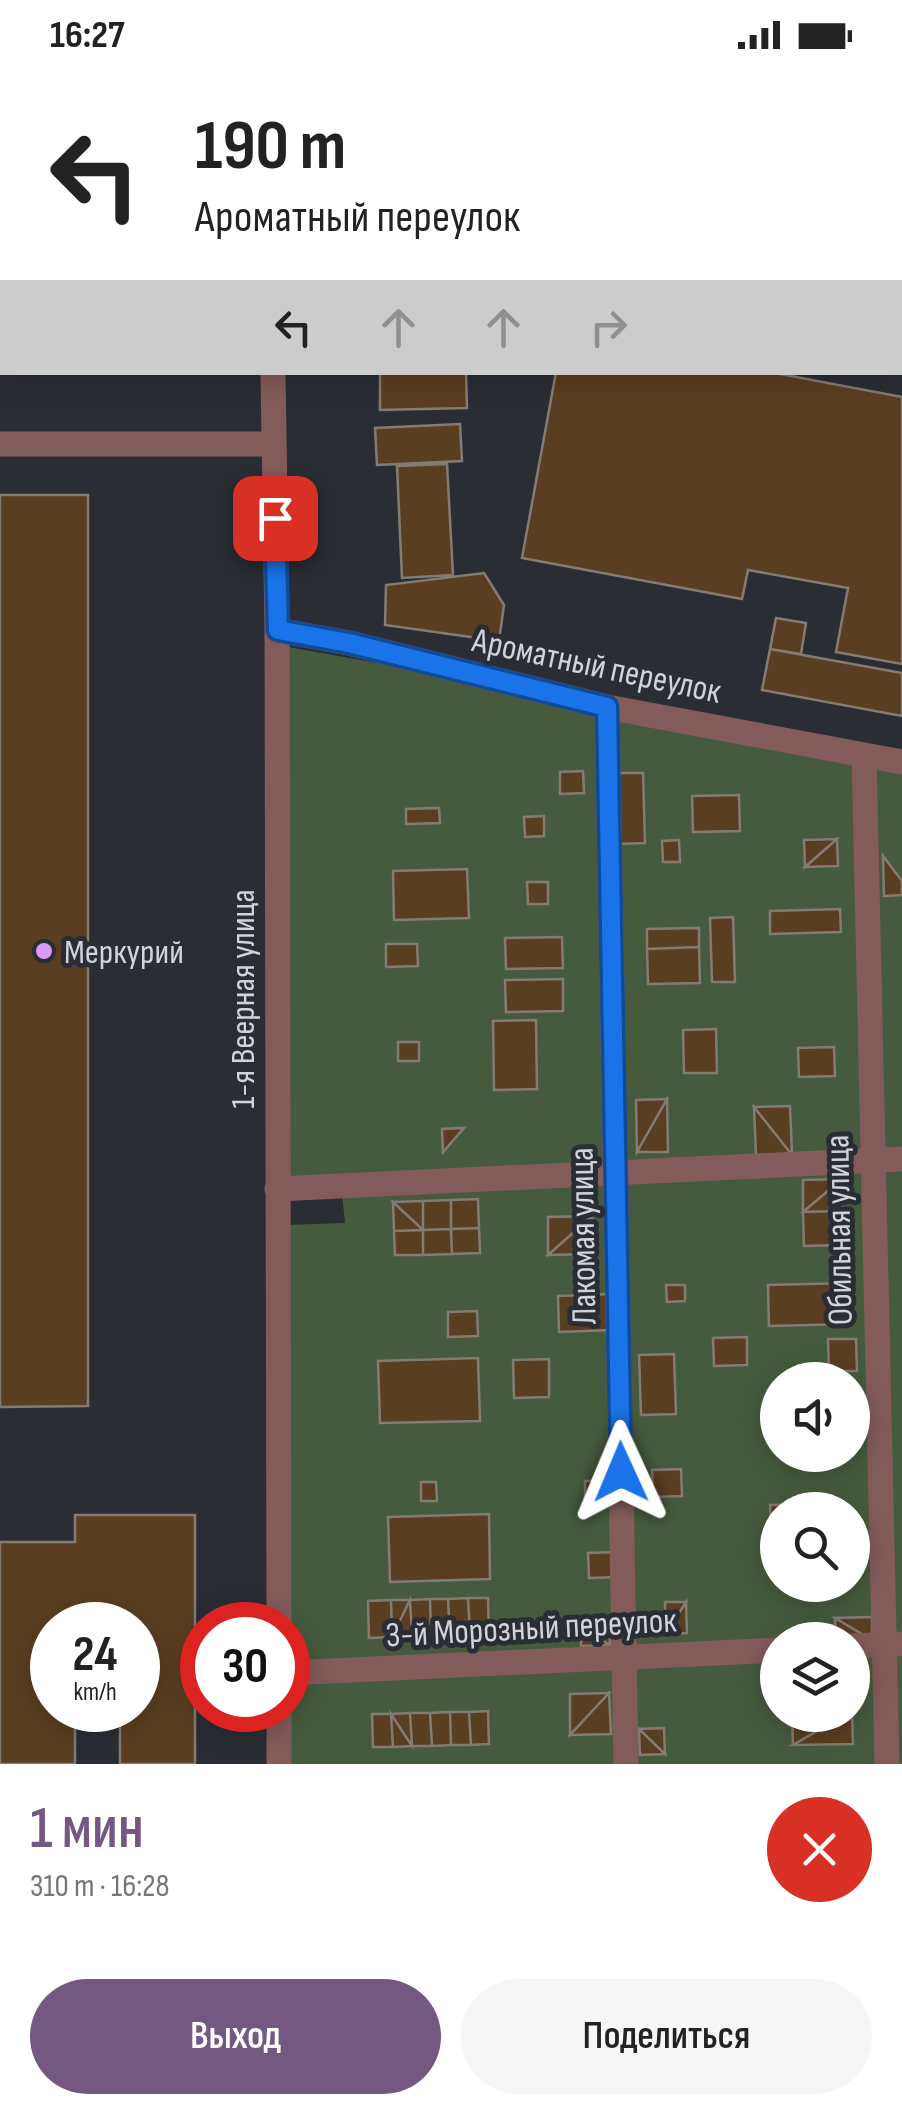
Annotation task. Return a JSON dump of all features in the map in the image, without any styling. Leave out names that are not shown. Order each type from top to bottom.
[{"type":"street","name":"1-я Веерная улица","points":[[272,375],[278,630],[279,1602]]},
{"type":"street","points":[[0,444],[273,444]]},
{"type":"street","name":"Ароматный переулок","points":[[278,630],[349,643],[607,707],[902,762]]},
{"type":"street","name":"Лакомая улица","points":[[607,707],[626,1764]]},
{"type":"street","name":"Обильная улица","points":[[864,755],[871,1161],[893,1644],[888,1764]]},
{"type":"street","points":[[276,1189],[902,1159]]},
{"type":"street","name":"3-й Морозный переулок","points":[[310,1673],[760,1651]]},
{"type":"street","points":[[279,1732],[279,1764]]},
{"type":"green space","points":[[288,647],[902,757],[902,1764],[285,1764],[285,1732],[310,1732],[310,1602],[285,1602],[284,1225],[345,1223],[342,1193],[285,1193]]},
{"type":"building","points":[[380,375],[466,375],[467,408],[380,410]]},
{"type":"building","points":[[555,375],[786,375],[902,397],[902,664],[836,652],[848,588],[748,570],[742,599],[522,558]]},
{"type":"building","points":[[460,424],[462,461],[377,465],[375,428]]},
{"type":"building","points":[[447,464],[453,575],[402,578],[397,466]]},
{"type":"building","name":"Меркурий","points":[[0,495],[88,495],[88,1406],[0,1407]]},
{"type":"building","points":[[484,573],[504,605],[499,641],[385,625],[386,585]]},
{"type":"building","points":[[776,618],[806,623],[801,654],[770,649]]},
{"type":"building","points":[[770,649],[902,673],[902,716],[762,690]]},
{"type":"building","points":[[583,771],[584,793],[560,794],[560,772]]},
{"type":"building","points":[[615,773],[643,773],[645,843],[617,844]]},
{"type":"building","points":[[739,795],[740,831],[693,832],[692,796]]},
{"type":"building","points":[[439,808],[440,823],[406,824],[406,809]]},
{"type":"building","points":[[544,816],[544,836],[525,837],[524,817]]},
{"type":"building","points":[[837,839],[838,866],[805,867]]},
{"type":"building","points":[[837,839],[805,867],[804,840]]},
{"type":"building","points":[[679,840],[680,862],[663,862],[662,841]]},
{"type":"building","points":[[883,856],[902,881],[902,895],[884,896]]},
{"type":"building","points":[[467,869],[469,918],[394,920],[393,871]]},
{"type":"building","points":[[527,882],[548,882],[548,904],[528,904]]},
{"type":"building","points":[[840,909],[841,932],[770,934],[770,911]]},
{"type":"building","points":[[733,917],[735,982],[712,982],[710,918]]},
{"type":"building","points":[[699,928],[699,947],[647,949],[647,929]]},
{"type":"building","points":[[562,937],[563,968],[506,969],[505,938]]},
{"type":"building","points":[[386,944],[417,944],[418,966],[386,967]]},
{"type":"building","points":[[699,947],[700,983],[648,984],[647,949]]},
{"type":"building","points":[[563,979],[563,1011],[506,1012],[505,980]]},
{"type":"building","points":[[536,1020],[537,1089],[494,1090],[493,1021]]},
{"type":"building","points":[[716,1029],[717,1073],[684,1073],[683,1030]]},
{"type":"building","points":[[398,1042],[419,1042],[419,1061],[398,1061]]},
{"type":"building","points":[[834,1047],[835,1076],[799,1077],[798,1048]]},
{"type":"building","points":[[667,1099],[668,1152],[637,1152]]},
{"type":"building","points":[[667,1099],[637,1152],[636,1100]]},
{"type":"building","points":[[790,1106],[792,1155],[754,1107]]},
{"type":"building","points":[[754,1107],[792,1155],[756,1155]]},
{"type":"building","points":[[464,1128],[443,1152],[442,1129]]},
{"type":"building","points":[[842,1179],[843,1211],[803,1212]]},
{"type":"building","points":[[842,1179],[803,1212],[803,1180]]},
{"type":"building","points":[[478,1199],[479,1228],[451,1229],[451,1200]]},
{"type":"building","points":[[451,1200],[451,1229],[423,1230],[423,1201]]},
{"type":"building","points":[[423,1201],[423,1230],[393,1202]]},
{"type":"building","points":[[393,1202],[423,1230],[394,1231]]},
{"type":"building","points":[[843,1211],[843,1245],[804,1246],[803,1212]]},
{"type":"building","points":[[592,1216],[548,1255],[548,1217]]},
{"type":"building","points":[[592,1216],[593,1254],[548,1255]]},
{"type":"building","points":[[479,1228],[480,1253],[452,1254],[451,1229]]},
{"type":"building","points":[[451,1229],[452,1254],[423,1255],[423,1230]]},
{"type":"building","points":[[423,1230],[423,1255],[395,1255],[394,1231]]},
{"type":"building","points":[[850,1283],[850,1324],[769,1326],[768,1285]]},
{"type":"building","points":[[666,1285],[685,1285],[685,1301],[667,1302]]},
{"type":"building","points":[[610,1294],[611,1330],[559,1332],[558,1296]]},
{"type":"building","points":[[477,1311],[478,1336],[448,1337],[448,1312]]},
{"type":"building","points":[[747,1337],[747,1365],[714,1366],[713,1338]]},
{"type":"building","points":[[828,1339],[856,1339],[857,1362],[829,1362]]},
{"type":"building","points":[[674,1354],[676,1414],[641,1415],[639,1355]]},
{"type":"building","points":[[478,1358],[480,1421],[380,1423],[378,1361]]},
{"type":"building","points":[[549,1359],[549,1397],[514,1398],[513,1360]]},
{"type":"building","points":[[681,1469],[682,1496],[653,1497],[652,1470]]},
{"type":"building","points":[[585,1481],[608,1481],[608,1498],[585,1498]]},
{"type":"building","points":[[421,1482],[436,1482],[437,1501],[421,1501]]},
{"type":"building","points":[[489,1514],[490,1579],[390,1582],[388,1517]]},
{"type":"building","points":[[75,1515],[195,1515],[195,1602],[180,1602],[180,1732],[195,1732],[195,1764],[120,1764],[120,1732],[160,1732],[160,1602],[30,1602],[30,1732],[75,1732],[75,1764],[0,1764],[0,1542],[75,1542]]},
{"type":"building","points":[[617,1552],[618,1577],[589,1578],[588,1553]]},
{"type":"building","points":[[468,1598],[488,1598],[489,1635],[470,1635]]},
{"type":"building","points":[[468,1598],[470,1635],[450,1636],[448,1599]]},
{"type":"building","points":[[430,1599],[448,1599],[450,1636],[431,1636]]},
{"type":"building","points":[[430,1599],[431,1636],[412,1637],[410,1600]]},
{"type":"building","points":[[391,1600],[410,1600],[392,1637]]},
{"type":"building","points":[[391,1600],[392,1637],[369,1638],[368,1601]]},
{"type":"building","points":[[410,1600],[412,1637],[392,1637]]},
{"type":"building","points":[[665,1602],[686,1602],[666,1634]]},
{"type":"building","points":[[686,1602],[687,1633],[666,1634]]},
{"type":"building","points":[[872,1617],[872,1640],[870,1622],[842,1622],[835,1618]]},
{"type":"building","points":[[609,1627],[610,1645],[581,1628]]},
{"type":"building","points":[[581,1628],[610,1645],[581,1646]]},
{"type":"building","points":[[609,1693],[570,1735],[570,1694]]},
{"type":"building","points":[[609,1693],[611,1734],[570,1735]]},
{"type":"building","points":[[488,1711],[489,1744],[471,1745],[469,1712]]},
{"type":"building","points":[[450,1712],[469,1712],[471,1745],[451,1745]]},
{"type":"building","points":[[450,1712],[451,1745],[432,1746],[430,1713]]},
{"type":"building","points":[[410,1713],[430,1713],[432,1746],[412,1746]]},
{"type":"building","points":[[410,1713],[412,1746],[391,1714]]},
{"type":"building","points":[[372,1714],[391,1714],[393,1747],[373,1747]]},
{"type":"building","points":[[391,1714],[412,1746],[393,1747]]},
{"type":"building","points":[[664,1728],[665,1754],[639,1729]]},
{"type":"building","points":[[639,1729],[665,1754],[640,1755]]},
{"type":"building","points":[[793,1732],[816,1732],[793,1745]]},
{"type":"building","points":[[816,1732],[853,1732],[853,1744],[793,1745]]},
{"type":"place","name":"Меркурий","points":[[44,951]]},
{"type":"route","points":[[275,518],[278,630],[349,643],[607,707],[621,1472]]}]
